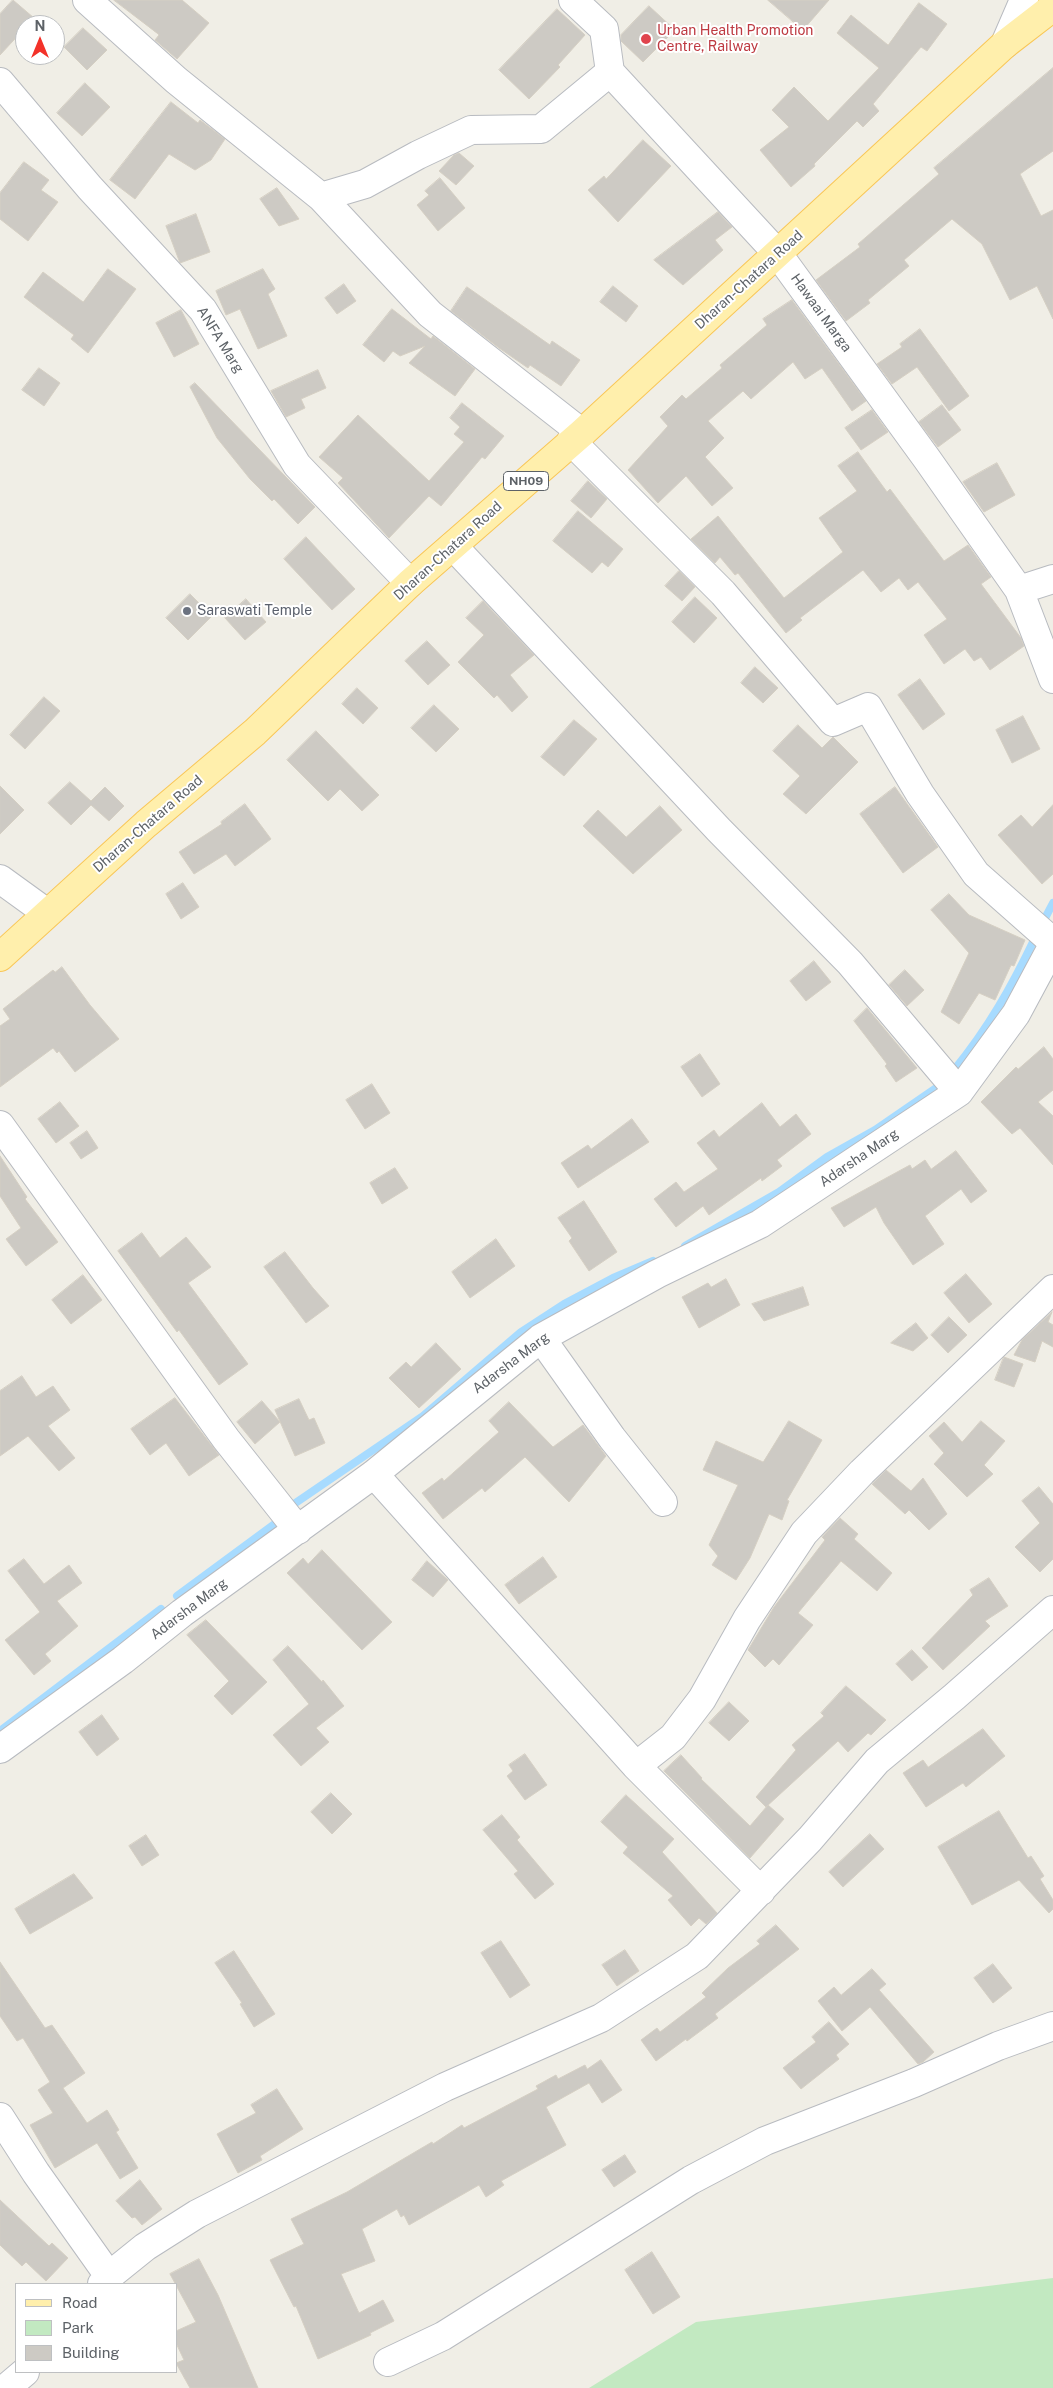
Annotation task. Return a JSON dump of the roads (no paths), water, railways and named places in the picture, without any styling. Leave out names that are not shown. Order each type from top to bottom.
[{"type":"main road","name":"Dharan-Chatara Road","points":[[0,957],[146,824],[255,732],[410,583],[576,437],[1006,44],[1053,7]]},
{"type":"street","points":[[88,0],[176,80],[321,197],[430,314],[576,437],[724,593],[833,722],[868,707],[920,794],[976,874],[1053,943]]},
{"type":"street","points":[[321,197],[365,184],[418,155],[471,130],[541,129],[610,72],[604,29],[573,0]]},
{"type":"street","points":[[1006,44],[1024,0]]},
{"type":"street","name":"Hawaai Marga","points":[[610,72],[778,254],[922,451],[1019,590],[1053,679]]},
{"type":"street","name":"ANFA Marg","points":[[0,82],[90,188],[203,310],[297,465],[410,583]]},
{"type":"street","points":[[453,546],[719,830],[850,963],[959,1092]]},
{"type":"street","points":[[1019,590],[1053,579]]},
{"type":"street","points":[[0,880],[47,914]]},
{"type":"street","name":"Adarsha Marg","points":[[0,1749],[123,1660],[182,1613],[374,1474],[541,1338],[657,1274],[760,1224],[959,1092],[1016,1014],[1053,943]]},
{"type":"street","points":[[0,1125],[226,1439],[298,1530]]},
{"type":"street","points":[[636,1766],[673,1737],[702,1699],[748,1620],[804,1533],[862,1472],[1053,1289]]},
{"type":"street","points":[[541,1338],[612,1438],[663,1502]]},
{"type":"street","points":[[374,1474],[636,1766],[761,1891]]},
{"type":"street","points":[[0,2117],[105,2280],[145,2247],[242,2190],[445,2087],[601,2018],[698,1956],[761,1891],[877,1761],[954,1697],[1053,1610]]},
{"type":"street","points":[[388,2362],[443,2336],[691,2180],[765,2141],[914,2083],[998,2046],[1053,2026]]},
{"type":"street","points":[[6,2388],[24,2373]]},
{"type":"waterway","points":[[1043,922],[1053,903]]},
{"type":"waterway","points":[[954,1070],[978,1039],[999,1007],[1035,938]]},
{"type":"waterway","points":[[685,1246],[779,1192],[827,1157],[875,1130],[939,1086]]},
{"type":"waterway","points":[[291,1506],[423,1416],[521,1332],[564,1304],[613,1278],[653,1261]]},
{"type":"waterway","points":[[177,1596],[276,1523]]},
{"type":"waterway","points":[[0,1731],[161,1609]]},
{"type":"place","name":"Urban Health Promotion Centre, Railway","points":[[646,39]]},
{"type":"place","name":"Saraswati Temple","points":[[187,611]]}]
